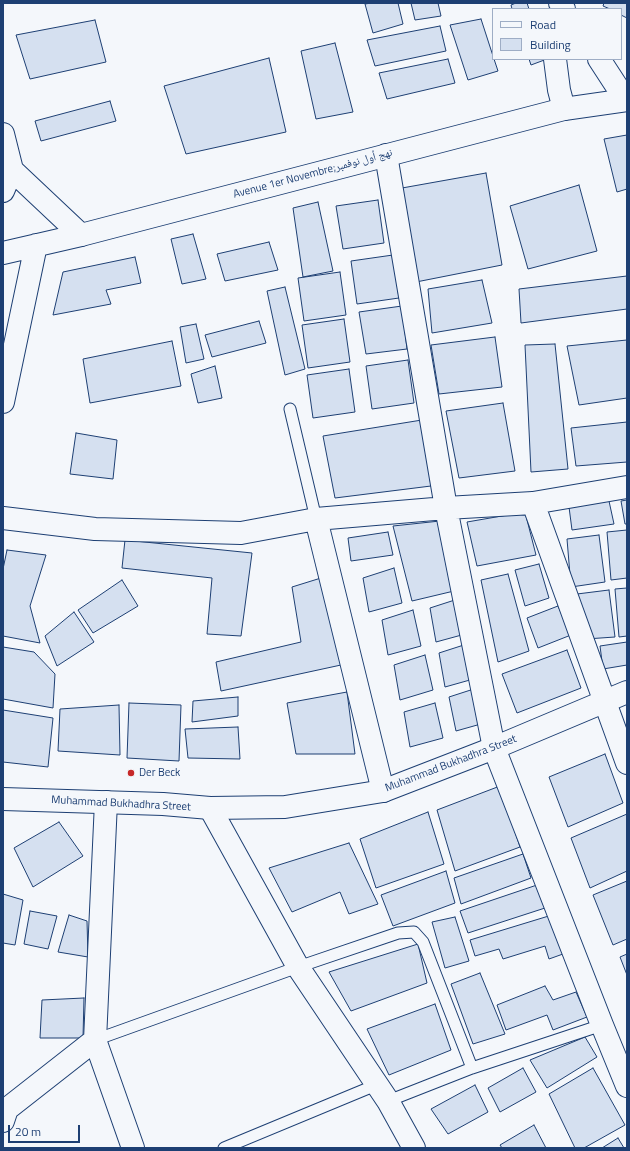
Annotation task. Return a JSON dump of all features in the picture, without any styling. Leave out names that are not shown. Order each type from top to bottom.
[{"type":"street","points":[[556,60],[559,90],[564,109]]},
{"type":"street","points":[[600,60],[626,100]]},
{"type":"street","name":"Avenue 1er Novembre;نهج أول نوفمبر","points":[[3,253],[81,235],[564,109],[626,100]]},
{"type":"street","points":[[3,134],[12,170],[81,235]]},
{"type":"street","points":[[386,155],[446,508],[494,748],[627,1086]]},
{"type":"street","points":[[3,191],[12,170]]},
{"type":"street","points":[[3,402],[36,245]]},
{"type":"street","points":[[3,518],[95,529],[241,533],[316,519],[446,508],[533,503],[627,487]]},
{"type":"street","points":[[533,503],[627,763]]},
{"type":"street","points":[[316,519],[383,791]]},
{"type":"street","name":"Muhammad Bukhadhra Street","points":[[3,798],[163,804],[210,808],[285,807],[383,791],[494,748],[627,692]]},
{"type":"street","points":[[106,802],[95,1040],[133,1148]]},
{"type":"street","points":[[210,808],[298,967],[382,1093],[414,1148]]},
{"type":"street","points":[[3,1121],[7,1109],[95,1040]]},
{"type":"lane","points":[[290,409],[316,519]]},
{"type":"lane","points":[[95,1040],[298,967],[398,933],[414,932],[423,942],[472,1068]]},
{"type":"lane","points":[[224,1148],[382,1093],[472,1068],[602,1025]]},
{"type":"building","points":[[398,3],[403,24],[373,33],[365,4]]},
{"type":"building","points":[[411,3],[438,3],[441,16],[415,20]]},
{"type":"building","points":[[516,3],[527,3],[529,8],[512,8],[511,5]]},
{"type":"building","points":[[604,3],[627,3],[627,18],[622,16],[622,8],[608,8],[603,6]]},
{"type":"building","points":[[481,19],[492,53],[492,60],[494,60],[498,71],[468,80],[450,25]]},
{"type":"building","points":[[95,20],[106,62],[30,79],[16,35]]},
{"type":"building","points":[[440,26],[446,51],[375,66],[367,40]]},
{"type":"building","points":[[335,43],[353,112],[316,119],[301,51]]},
{"type":"building","points":[[269,58],[286,132],[186,154],[164,86]]},
{"type":"building","points":[[448,59],[455,83],[387,99],[379,73]]},
{"type":"building","points":[[529,60],[544,60],[531,65]]},
{"type":"building","points":[[110,101],[116,121],[41,141],[35,121]]},
{"type":"building","points":[[627,135],[627,189],[617,192],[604,139]]},
{"type":"building","points":[[486,173],[502,265],[416,282],[402,188]]},
{"type":"building","points":[[579,185],[597,251],[528,269],[510,206]]},
{"type":"building","points":[[378,200],[384,243],[343,249],[336,206]]},
{"type":"building","points":[[318,202],[333,271],[303,277],[293,208]]},
{"type":"building","points":[[193,234],[206,279],[182,284],[171,239]]},
{"type":"building","points":[[269,242],[278,270],[225,281],[217,254]]},
{"type":"building","points":[[393,255],[399,298],[357,304],[351,261]]},
{"type":"building","points":[[135,257],[141,283],[106,290],[111,304],[53,315],[63,272]]},
{"type":"building","points":[[340,272],[346,315],[304,321],[298,278]]},
{"type":"building","points":[[627,276],[627,309],[521,323],[519,289]]},
{"type":"building","points":[[482,280],[492,323],[432,333],[428,289]]},
{"type":"building","points":[[285,287],[305,369],[285,375],[267,291]]},
{"type":"building","points":[[402,306],[407,349],[366,354],[359,312]]},
{"type":"building","points":[[344,319],[350,362],[308,368],[302,325]]},
{"type":"building","points":[[259,321],[266,343],[212,357],[205,335]]},
{"type":"building","points":[[196,324],[204,359],[186,363],[180,327]]},
{"type":"building","points":[[495,337],[502,387],[439,394],[431,345]]},
{"type":"building","points":[[627,340],[627,398],[579,405],[567,346]]},
{"type":"building","points":[[172,341],[181,386],[90,403],[83,359]]},
{"type":"building","points":[[555,344],[568,469],[531,472],[525,345]]},
{"type":"building","points":[[408,360],[414,403],[372,409],[366,366]]},
{"type":"building","points":[[215,366],[222,398],[198,403],[191,374]]},
{"type":"building","points":[[349,369],[355,412],[313,418],[307,375]]},
{"type":"building","points":[[503,403],[515,471],[459,478],[446,411]]},
{"type":"building","points":[[422,420],[431,486],[335,498],[323,436]]},
{"type":"building","points":[[627,422],[627,462],[576,466],[571,428]]},
{"type":"building","points":[[76,433],[117,440],[113,479],[70,474]]},
{"type":"building","points":[[627,500],[627,524],[625,524],[621,501]]},
{"type":"building","points":[[609,501],[614,524],[572,530],[569,507]]},
{"type":"building","points":[[525,512],[536,555],[477,566],[467,522]]},
{"type":"building","points":[[440,521],[454,591],[412,601],[393,526]]},
{"type":"building","points":[[627,530],[627,578],[611,580],[607,532]]},
{"type":"building","points":[[388,532],[393,555],[351,561],[348,538]]},
{"type":"building","points":[[599,535],[605,582],[571,587],[567,539]]},
{"type":"building","points":[[125,540],[252,553],[241,636],[207,634],[212,578],[122,568]]},
{"type":"building","points":[[7,550],[46,555],[30,606],[40,643],[3,636],[3,569]]},
{"type":"building","points":[[539,564],[549,598],[525,606],[515,570]]},
{"type":"building","points":[[394,568],[402,603],[369,612],[363,578]]},
{"type":"building","points":[[508,574],[529,651],[498,662],[481,580]]},
{"type":"building","points":[[321,578],[341,665],[221,691],[216,662],[301,642],[292,587]]},
{"type":"building","points":[[122,580],[138,606],[93,633],[78,610]]},
{"type":"building","points":[[627,588],[627,636],[619,637],[615,589]]},
{"type":"building","points":[[609,590],[615,637],[586,639],[577,594]]},
{"type":"building","points":[[461,598],[469,633],[436,642],[430,608]]},
{"type":"building","points":[[558,606],[571,635],[538,648],[527,618]]},
{"type":"building","points":[[413,610],[421,646],[388,655],[382,620]]},
{"type":"building","points":[[74,612],[94,642],[57,666],[45,636]]},
{"type":"building","points":[[627,642],[627,665],[603,669],[600,646]]},
{"type":"building","points":[[470,643],[477,678],[445,687],[439,653]]},
{"type":"building","points":[[3,647],[34,652],[55,674],[53,708],[3,699]]},
{"type":"building","points":[[567,650],[581,688],[517,713],[502,674]]},
{"type":"building","points":[[425,655],[433,690],[400,700],[394,665]]},
{"type":"building","points":[[480,687],[488,722],[456,731],[449,697]]},
{"type":"building","points":[[347,692],[355,754],[296,754],[287,703]]},
{"type":"building","points":[[238,697],[238,716],[192,722],[193,701]]},
{"type":"building","points":[[129,703],[181,705],[179,761],[127,758]]},
{"type":"building","points":[[435,703],[443,738],[410,747],[404,712]]},
{"type":"building","points":[[119,705],[120,755],[58,751],[60,709]]},
{"type":"building","points":[[3,710],[53,718],[48,767],[3,762]]},
{"type":"building","points":[[238,727],[240,759],[188,758],[185,729]]},
{"type":"building","points":[[605,754],[623,803],[568,827],[549,777]]},
{"type":"building","points":[[500,786],[520,847],[455,871],[437,810]]},
{"type":"building","points":[[428,812],[444,864],[376,888],[360,839]]},
{"type":"building","points":[[627,814],[627,871],[590,888],[571,838]]},
{"type":"building","points":[[59,822],[83,856],[33,887],[14,848]]},
{"type":"building","points":[[349,843],[378,904],[349,914],[340,892],[292,912],[269,868]]},
{"type":"building","points":[[523,854],[531,878],[461,904],[454,878]]},
{"type":"building","points":[[446,871],[455,903],[393,926],[381,895]]},
{"type":"building","points":[[627,881],[627,939],[613,945],[593,895]]},
{"type":"building","points":[[537,885],[545,908],[468,933],[460,911]]},
{"type":"building","points":[[3,894],[23,900],[15,945],[3,943]]},
{"type":"building","points":[[30,911],[57,916],[48,949],[24,944]]},
{"type":"building","points":[[69,915],[87,921],[88,957],[58,952]]},
{"type":"building","points":[[552,915],[563,954],[549,959],[545,946],[503,959],[499,949],[475,956],[470,940]]},
{"type":"building","points":[[455,917],[469,961],[445,968],[432,922]]},
{"type":"building","points":[[418,944],[427,983],[351,1011],[329,972]]},
{"type":"building","points":[[627,954],[627,975],[620,957]]},
{"type":"building","points":[[480,973],[505,1034],[473,1044],[451,984]]},
{"type":"building","points":[[545,986],[553,1000],[576,992],[587,1017],[553,1030],[547,1015],[506,1030],[497,1005]]},
{"type":"building","points":[[84,998],[83,1038],[40,1038],[42,1000]]},
{"type":"building","points":[[435,1004],[451,1050],[389,1075],[367,1029]]},
{"type":"building","points":[[585,1037],[597,1057],[547,1088],[530,1060]]},
{"type":"building","points":[[523,1068],[536,1092],[500,1112],[488,1088]]},
{"type":"building","points":[[593,1068],[625,1125],[584,1148],[575,1148],[549,1094]]},
{"type":"building","points":[[475,1085],[488,1112],[448,1134],[431,1109]]},
{"type":"building","points":[[534,1125],[546,1148],[502,1148],[500,1145]]},
{"type":"building","points":[[618,1138],[624,1148],[602,1148]]},
{"type":"place","name":"Der Beck","points":[[131,773]]}]
